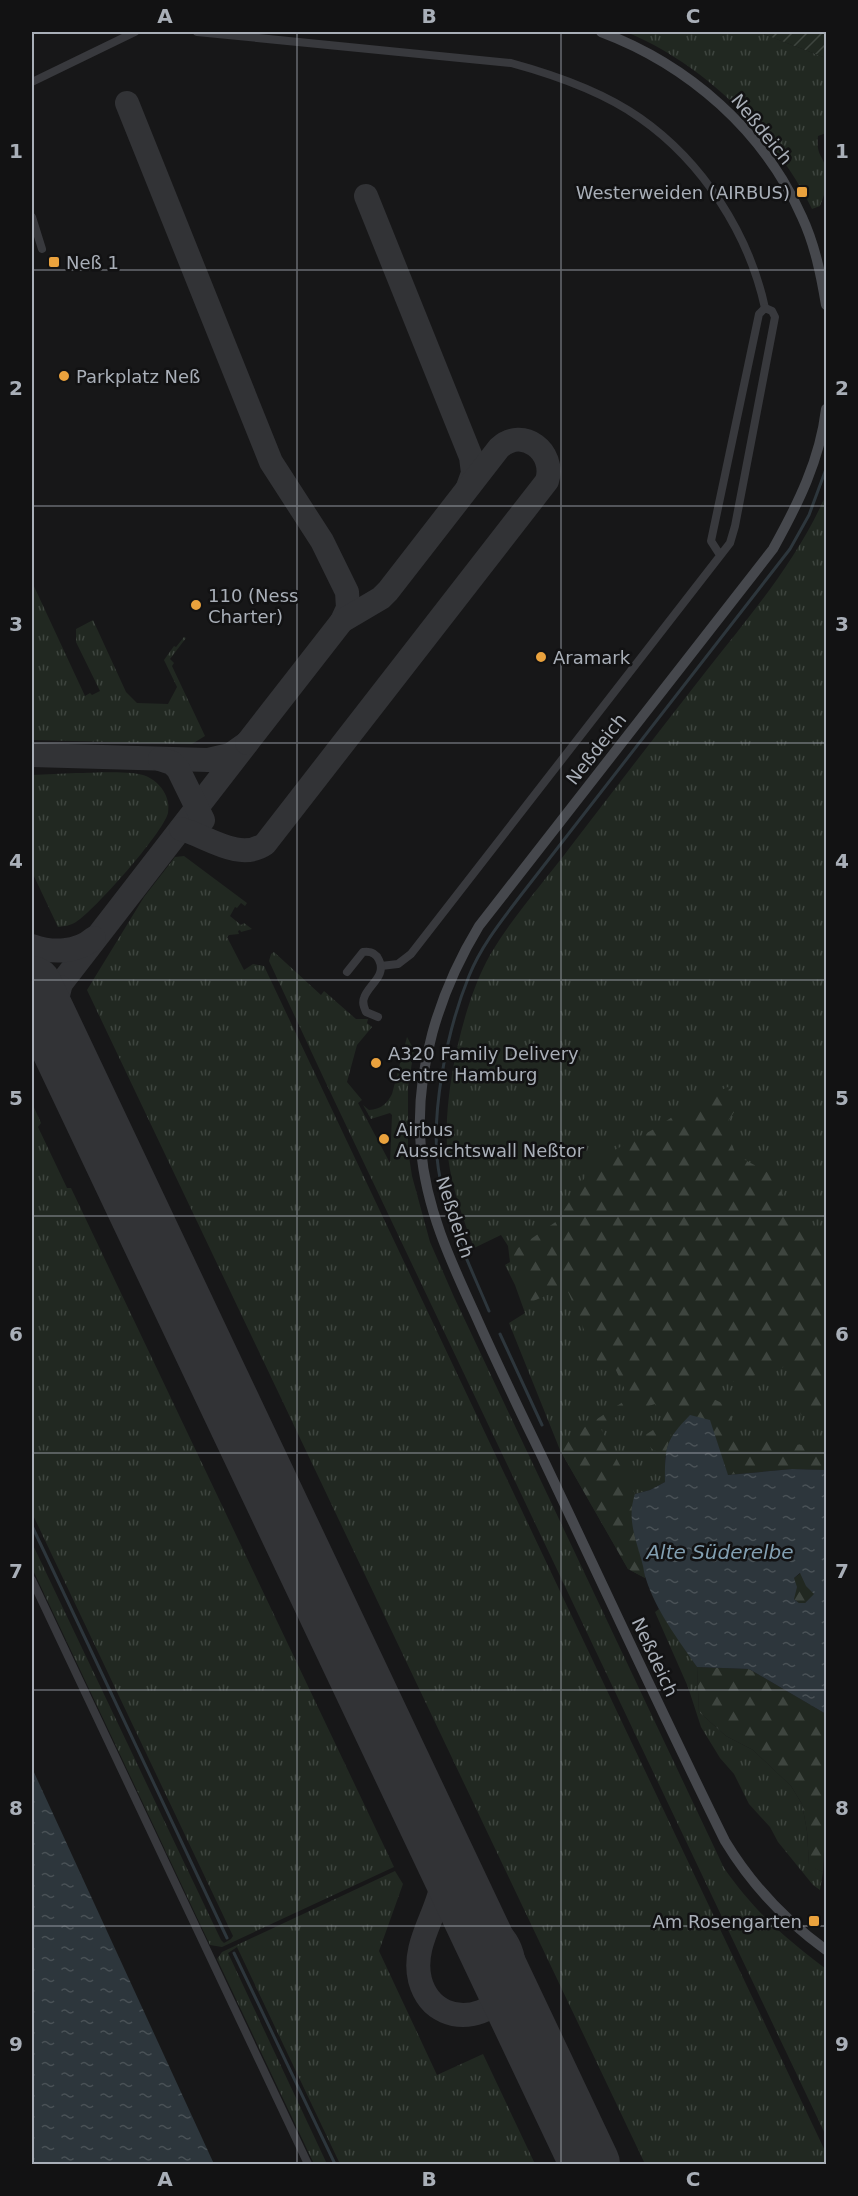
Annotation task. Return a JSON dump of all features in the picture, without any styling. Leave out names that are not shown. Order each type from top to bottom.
[{"type":"street","points":[[32,82],[135,32]]},
{"type":"street","points":[[196,32],[511,63],[543,71],[578,85],[639,117],[687,159],[709,186],[733,222],[751,258],[765,308]]},
{"type":"street","name":"Neßdeich","points":[[602,32],[633,45],[674,68],[719,101],[744,128],[779,174],[802,217],[817,257],[826,305]]},
{"type":"street","points":[[32,217],[42,249]]},
{"type":"street","points":[[381,966],[398,964],[411,954],[730,543],[776,317],[772,311],[765,308]]},
{"type":"street","points":[[720,555],[711,541],[759,314],[765,308]]},
{"type":"street","name":"Neßdeich","points":[[826,409],[817,455],[808,480],[773,549],[479,926],[464,951],[440,1007],[429,1049],[423,1078],[420,1132],[427,1189],[444,1246],[524,1420],[725,1841],[772,1903],[799,1929],[826,1950]]},
{"type":"street","points":[[347,972],[363,952],[377,956],[381,966],[379,976],[366,994],[363,1003],[366,1012],[378,1017]]},
{"type":"street","points":[[32,1580],[308,2164]]},
{"type":"green space","points":[[626,32],[758,32],[826,58],[826,133],[818,136],[818,142],[827,178],[820,206],[812,209],[779,154],[734,104],[682,62],[655,45]]},
{"type":"green space","points":[[758,32],[826,32],[826,58]]},
{"type":"green space","points":[[826,495],[826,1470],[665,1456],[665,1482],[650,1490],[635,1494],[645,1578],[628,1569],[560,1450],[509,1323],[525,1313],[505,1265],[510,1262],[508,1246],[501,1235],[474,1248],[455,1192],[448,1157],[448,1109],[451,1082],[471,999],[490,955],[529,899],[757,607],[801,543]]},
{"type":"green space","points":[[32,582],[85,696],[100,691],[76,642],[76,629],[93,620],[126,692],[137,703],[168,704],[177,687],[164,660],[174,646],[176,647],[184,637],[186,638],[170,659],[174,663],[172,666],[205,736],[192,744],[32,740]]},
{"type":"green space","points":[[122,772],[146,776],[156,782],[166,796],[168,813],[154,837],[97,903],[76,922],[58,927],[32,872],[32,775]]},
{"type":"green space","points":[[184,856],[247,903],[245,906],[241,903],[237,908],[235,907],[230,916],[241,925],[244,923],[252,929],[241,932],[240,930],[239,934],[227,937],[244,970],[253,964],[264,966],[826,2153],[826,2164],[645,2164],[87,990],[144,897],[175,857]]},
{"type":"green space","points":[[274,952],[321,995],[324,991],[356,1019],[368,1019],[367,1023],[372,1027],[357,1045],[347,1082],[362,1100],[358,1103],[390,1163],[392,1115],[390,1113],[371,1119],[363,1105],[369,1110],[386,1103],[392,1094],[407,1037],[414,1050],[408,1087],[408,1150],[412,1176],[430,1242],[454,1297],[724,1868],[747,1898],[771,1923],[826,1969],[826,2136],[269,961]]},
{"type":"green space","points":[[728,1087],[740,1103],[725,1126],[736,1155],[769,1173],[812,1242],[826,1245],[826,1422],[801,1415],[787,1366],[699,1392],[730,1407],[734,1437],[826,1448],[826,1470],[792,1469],[728,1475],[671,1434],[665,1456],[652,1449],[642,1437],[664,1423],[655,1404],[617,1416],[601,1429],[635,1494],[632,1504],[633,1525],[645,1578],[628,1569],[560,1450],[565,1440],[629,1398],[614,1366],[601,1370],[566,1287],[531,1302],[512,1252],[557,1221],[596,1160],[654,1129],[698,1100]]},
{"type":"green space","points":[[32,1103],[41,1123],[38,1127],[67,1188],[71,1188],[394,1867],[222,1947],[210,1945],[32,1568],[32,1543],[224,1943],[233,1936],[32,1513]]},
{"type":"green space","points":[[801,1573],[815,1594],[805,1603],[799,1603],[794,1599],[794,1578]]},
{"type":"green space","points":[[659,1609],[697,1667],[699,1712],[726,1736],[753,1750],[791,1786],[802,1804],[807,1831],[809,1865],[823,1872],[820,1890],[813,1885],[778,1842],[770,1827],[749,1804],[734,1774],[720,1758],[701,1727],[688,1687],[655,1612]]},
{"type":"green space","points":[[697,1667],[749,1669],[826,1714],[826,1811],[823,1872],[809,1866],[807,1831],[802,1804],[791,1786],[753,1750],[726,1736],[699,1712]]},
{"type":"green space","points":[[395,1871],[403,1884],[379,1951],[437,2075],[483,2054],[535,2164],[340,2164],[237,1947],[228,1953],[327,2164],[314,2164],[217,1959],[222,1952]]},
{"type":"water","name":"Alte Süderelbe","points":[[690,1415],[710,1420],[728,1475],[792,1469],[826,1470],[826,1714],[749,1669],[697,1667],[668,1624],[650,1591],[633,1530],[632,1513],[635,1494],[650,1490],[665,1482],[668,1445],[676,1431]],"holes":[[[800,1573],[806,1586],[814,1594],[805,1603],[799,1603],[794,1599],[797,1587],[794,1578]]]},
{"type":"water","points":[[32,1768],[214,2164],[32,2164]]},
{"type":"waterway","points":[[489,1311],[449,1212],[440,1178],[437,1155],[438,1103],[447,1048],[469,976],[486,944],[507,914],[790,549],[809,515],[826,469]]},
{"type":"waterway","points":[[500,1334],[542,1425]]},
{"type":"waterway","points":[[32,1526],[227,1938]]},
{"type":"waterway","points":[[234,1953],[335,2164]]},
{"type":"taxiway","points":[[127,103],[271,462],[322,541],[347,592],[348,608],[342,621]]},
{"type":"taxiway","points":[[366,196],[471,457],[473,473],[468,487]]},
{"type":"taxiway","points":[[181,829],[234,849],[255,849],[265,844],[547,481],[549,470],[547,461],[535,445],[518,440],[508,442],[499,448],[388,591],[381,598],[342,621],[247,743]]},
{"type":"taxiway","points":[[32,755],[208,760],[230,755],[247,743],[32,1021]]},
{"type":"taxiway","points":[[160,759],[172,763],[178,769],[203,820]]},
{"type":"taxiway","points":[[32,946],[48,950],[72,949],[94,938]]},
{"type":"taxiway","points":[[55,1036],[53,1016],[60,987]]},
{"type":"taxiway","points":[[32,1039],[56,1050],[69,1064]]},
{"type":"taxiway","points":[[440,1847],[443,1879],[422,1941],[418,1967],[420,1980],[430,2000],[445,2011],[463,2015],[481,2012],[497,2003],[509,1989],[514,1971],[507,1943],[500,1933],[476,1914],[459,1887]]},
{"type":"runway","points":[[32,986],[590,2164]]},
{"type":"place","name":"Westerweiden (AIRBUS)","points":[[802,192]]},
{"type":"place","name":"Neß 1","points":[[54,262]]},
{"type":"place","name":"Parkplatz Neß","points":[[64,376]]},
{"type":"place","name":"110 (Ness Charter)","points":[[196,605]]},
{"type":"place","name":"Aramark","points":[[541,657]]},
{"type":"place","name":"A320 Family Delivery Centre Hamburg","points":[[376,1063]]},
{"type":"place","name":"Airbus Aussichtswall Neßtor","points":[[384,1139]]},
{"type":"place","name":"Am Rosengarten","points":[[814,1921]]}]
